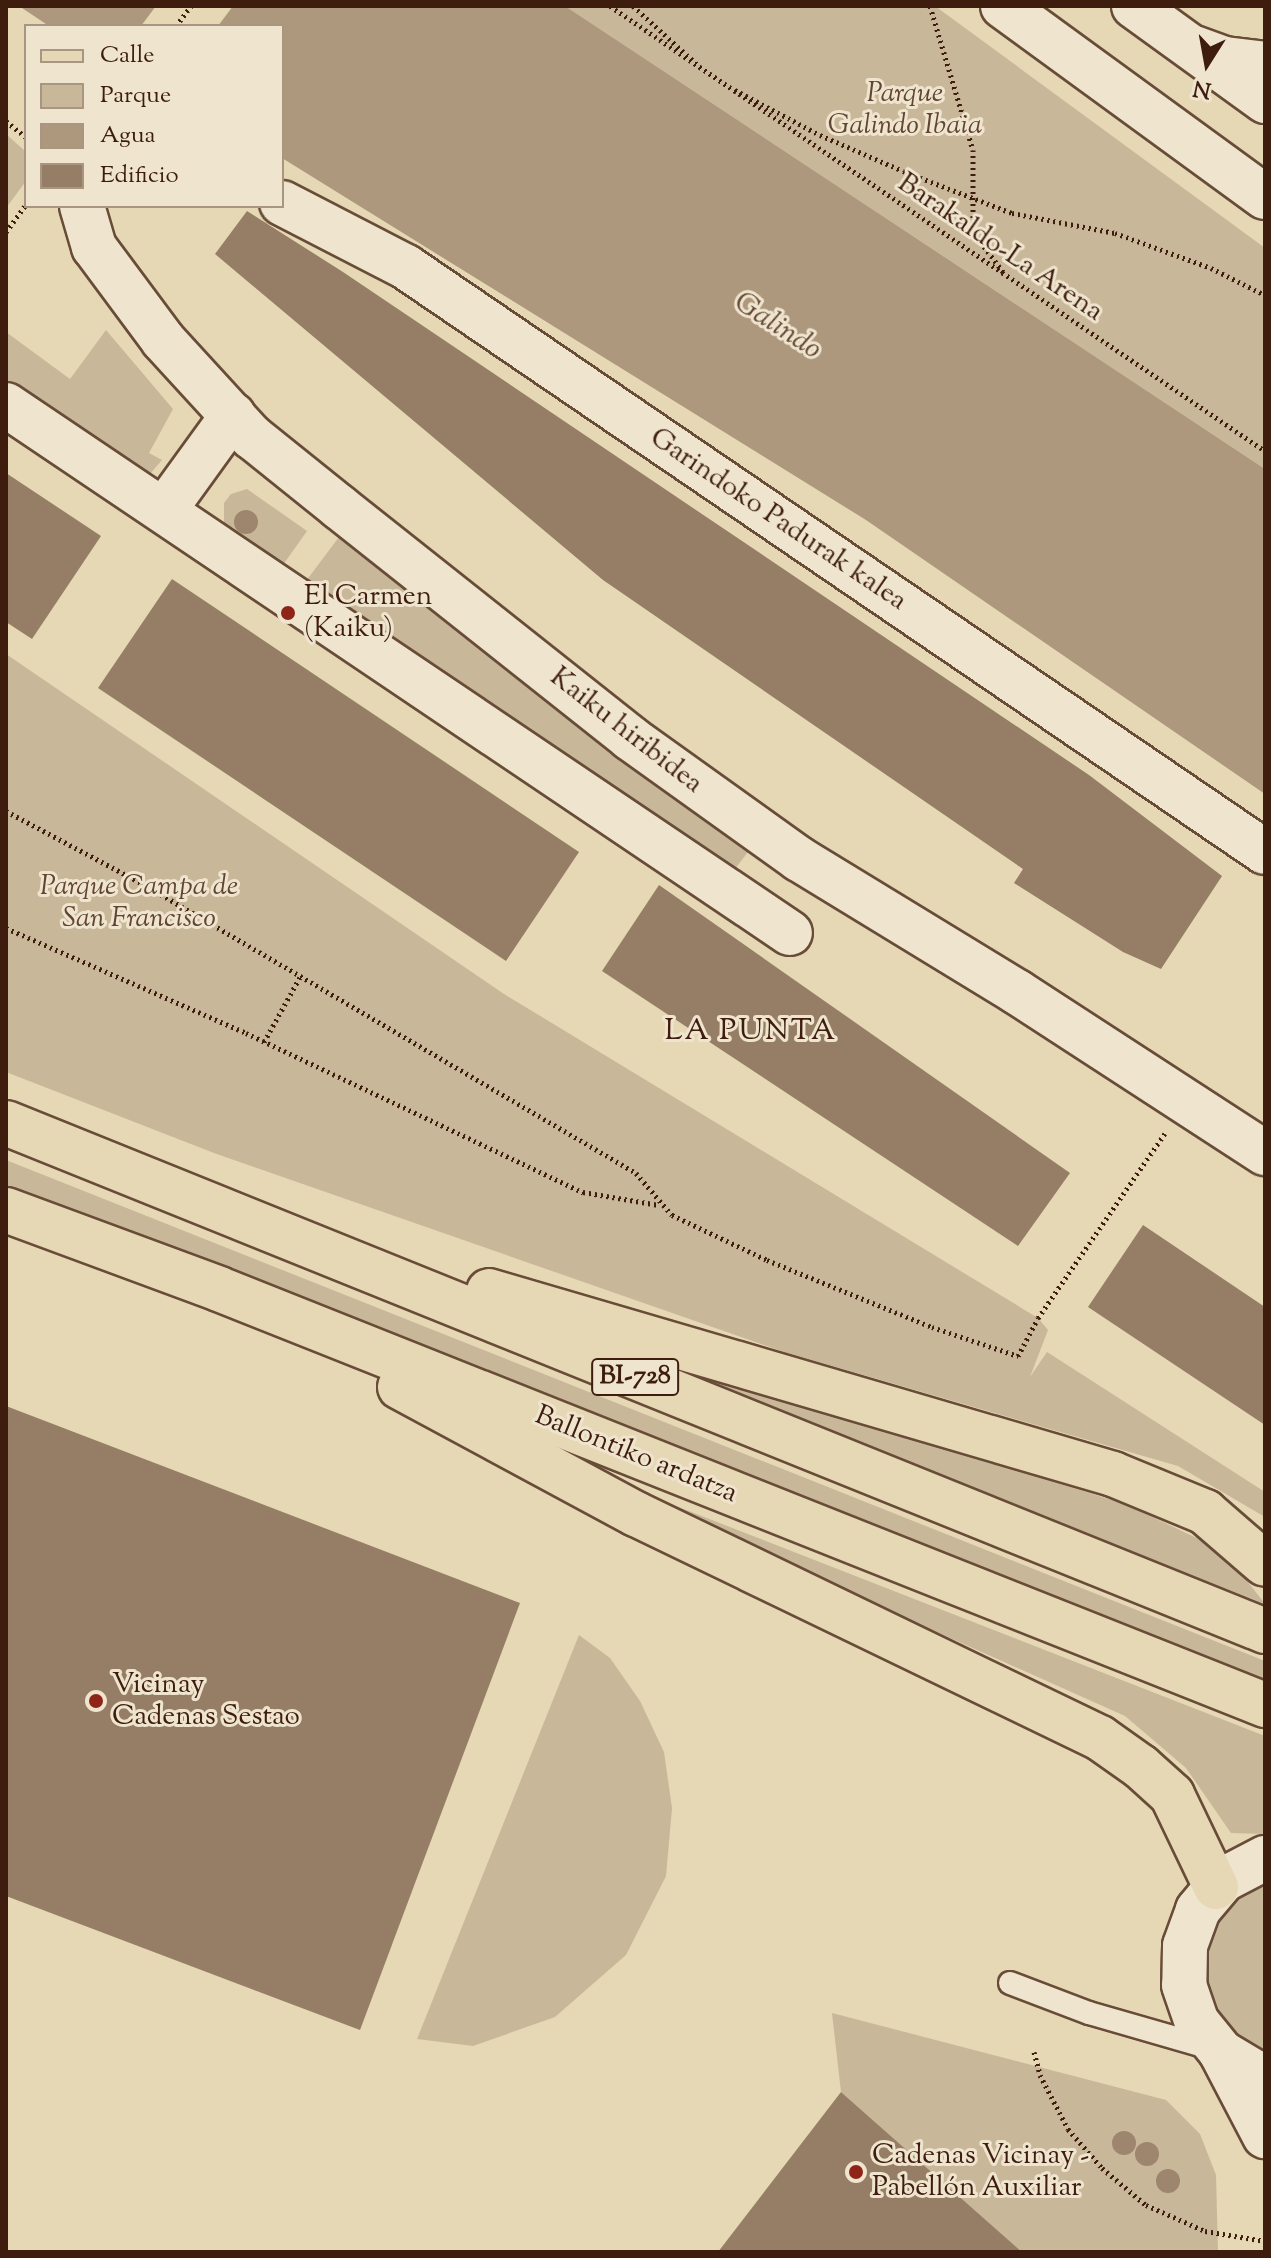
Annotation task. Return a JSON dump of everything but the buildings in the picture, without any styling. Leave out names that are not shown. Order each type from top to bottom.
[{"type":"main road","name":"BI-728","points":[[6,1123],[1265,1631]]},
{"type":"main road","name":"Ballontiko ardatza","points":[[6,1210],[219,1289],[1265,1705]]},
{"type":"main road","points":[[255,1224],[1113,1474],[1205,1512],[1265,1564]]},
{"type":"main road","points":[[219,1289],[636,1514],[1100,1738],[1141,1767],[1172,1795],[1216,1887]]},
{"type":"street","points":[[1003,6],[1265,197]]},
{"type":"street","points":[[1134,6],[1265,101]]},
{"type":"street","points":[[1193,48],[1225,59],[1265,64]]},
{"type":"street","name":"Garindoko Padurak kalea","points":[[284,204],[406,267],[1265,852]]},
{"type":"street","name":"Kaiku hiribidea","points":[[83,208],[94,247],[126,292],[163,340],[252,437],[630,738],[783,847],[1017,992],[1185,1104],[1265,1153]]},
{"type":"street","points":[[6,405],[165,509],[790,933]]},
{"type":"street","points":[[165,509],[233,415]]},
{"type":"street","points":[[746,903],[783,847]]},
{"type":"street","points":[[1265,1858],[1256,1860],[1216,1887],[1198,1910],[1185,1946],[1184,1985],[1197,2022],[1221,2052],[1265,2136]]},
{"type":"street","points":[[1221,2052],[1254,2072],[1265,2075]]},
{"type":"lane","points":[[1010,1983],[1089,2013],[1221,2052]]},
{"type":"path","points":[[178,24],[191,6]]},
{"type":"path","points":[[610,6],[712,78],[820,135],[1012,213],[1115,233],[1211,268],[1265,295]]},
{"type":"path","points":[[633,6],[712,78]]},
{"type":"path","points":[[930,6],[973,150],[973,232],[1007,277]]},
{"type":"path","name":"Barakaldo-La Arena","points":[[712,78],[1265,451]]},
{"type":"path","points":[[6,121],[24,135]]},
{"type":"path","points":[[6,232],[24,207]]},
{"type":"path","points":[[6,811],[145,885],[636,1173],[660,1205],[672,1215],[767,1260],[932,1327],[1018,1356],[1038,1318],[1185,1104]]},
{"type":"path","points":[[6,928],[264,1042],[583,1192],[660,1205]]},
{"type":"path","points":[[264,1042],[301,976]]},
{"type":"path","points":[[1034,2052],[1040,2075],[1068,2129],[1113,2178],[1146,2205],[1205,2231],[1265,2241]]},
{"type":"green space","name":"Parque Galindo Ibaia","points":[[565,6],[935,6],[1265,248],[1265,469]]},
{"type":"green space","points":[[6,134],[24,150],[24,184],[6,208]]},
{"type":"green space","points":[[106,330],[173,409],[149,453],[162,460],[149,475],[6,393],[6,332],[70,379]]},
{"type":"green space","points":[[247,489],[307,531],[278,572],[224,534],[224,503],[231,494]]},
{"type":"green space","points":[[339,537],[536,683],[748,852],[731,874],[300,589]]},
{"type":"green space","name":"Parque Campa de San Francisco","points":[[6,654],[504,994],[1038,1318],[1048,1330],[1030,1377],[1047,1352],[1265,1492],[1265,1517],[1178,1466],[784,1352],[214,1153],[6,1072]]},
{"type":"green space","points":[[6,1160],[1265,1661],[1265,1680],[6,1186]]},
{"type":"green space","points":[[597,1340],[1125,1504],[1224,1551],[1265,1604]]},
{"type":"green space","points":[[630,1488],[1265,1736],[1265,1834],[1231,1833],[1186,1768],[1125,1716],[760,1553]]},
{"type":"green space","points":[[579,1635],[610,1658],[640,1701],[664,1752],[672,1808],[666,1876],[626,1955],[555,2017],[473,2046],[417,2039]]},
{"type":"green space","points":[[1265,1876],[1265,2064],[1200,2002],[1199,1940],[1213,1912]]},
{"type":"green space","points":[[832,2013],[1166,2100],[1200,2134],[1216,2175],[1218,2252],[1022,2252],[841,2092]]},
{"type":"water","name":"Galindo","points":[[19,6],[565,6],[1265,469],[1265,794],[866,520],[284,159],[284,24],[46,24]]},
{"type":"pier","points":[[156,6],[233,6],[220,24],[142,24]]},
{"type":"place","name":"El Carmen (Kaiku)","points":[[288,613]]},
{"type":"place","name":"Vicinay Cadenas Sestao","points":[[96,1701]]},
{"type":"place","name":"Cadenas Vicinay - Pabellón Auxiliar","points":[[856,2172]]},
{"type":"district","name":"LA PUNTA","points":[[751,1032]]}]
